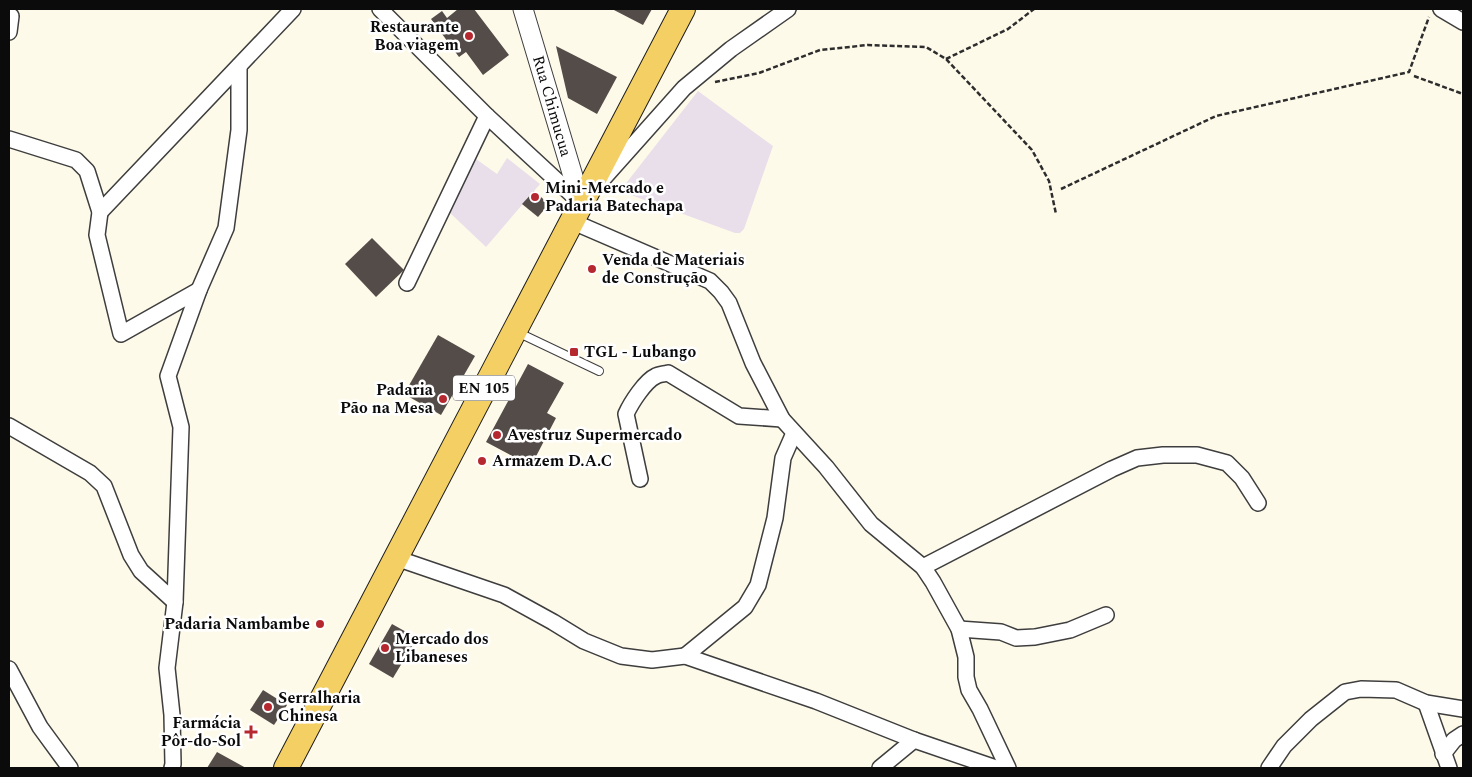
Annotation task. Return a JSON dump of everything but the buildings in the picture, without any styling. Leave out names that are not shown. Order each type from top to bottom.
[{"type":"main road","name":"EN 105","points":[[286,768],[683,9]]},
{"type":"street","points":[[100,212],[294,9]]},
{"type":"street","points":[[380,9],[487,116],[576,212],[710,281],[721,292],[729,303],[752,363],[782,419],[826,467],[871,524],[923,567],[933,582],[959,628],[966,657],[966,677],[969,690],[1008,768]]},
{"type":"street","name":"Rua Chimucua","points":[[523,9],[576,212]]},
{"type":"street","points":[[576,212],[684,88],[731,49],[778,18],[788,9]]},
{"type":"street","points":[[1436,11],[1463,22]]},
{"type":"street","points":[[9,32],[12,14]]},
{"type":"street","points":[[172,768],[172,716],[167,668],[175,602],[181,427],[168,376],[199,290],[226,228],[239,130],[239,66]]},
{"type":"street","points":[[407,284],[487,116]]},
{"type":"street","points":[[9,139],[76,160],[87,171],[100,212],[97,236],[121,334],[199,290]]},
{"type":"street","points":[[640,479],[626,414],[646,384],[656,376],[668,373],[739,416],[782,419]]},
{"type":"street","points":[[9,426],[90,473],[104,486],[131,555],[141,571],[175,602]]},
{"type":"street","points":[[685,656],[744,607],[758,585],[775,518],[783,458],[794,433]]},
{"type":"street","points":[[923,567],[1104,473],[1137,458],[1163,455],[1197,455],[1227,463],[1242,478],[1258,504]]},
{"type":"street","points":[[396,558],[504,595],[584,641],[621,656],[652,660],[685,656],[816,701],[914,740],[996,768]]},
{"type":"street","points":[[959,628],[1001,632],[1016,638],[1035,637],[1070,630],[1106,615]]},
{"type":"street","points":[[9,669],[40,727],[70,768]]},
{"type":"street","points":[[1269,768],[1290,739],[1345,692],[1361,689],[1396,690],[1426,703],[1463,709]]},
{"type":"street","points":[[1426,703],[1449,768]]},
{"type":"street","points":[[1443,754],[1454,740],[1463,734]]},
{"type":"street","points":[[880,768],[914,740]]},
{"type":"lane","points":[[514,331],[598,371]]},
{"type":"path","points":[[946,58],[1008,29],[1034,9]]},
{"type":"path","points":[[1060,189],[1216,116],[1409,72],[1436,11]]},
{"type":"path","points":[[712,82],[759,73],[820,50],[868,45],[926,47],[946,58],[1032,150],[1049,181],[1056,214]]},
{"type":"path","points":[[1414,76],[1463,94]]},
{"type":"shaded area","points":[[698,91],[773,146],[744,229],[740,233],[735,233],[620,191]]},
{"type":"shaded area","points":[[507,158],[540,184],[486,247],[448,211],[476,159],[497,174]]},
{"type":"place","name":"Restaurante Boa viagem","points":[[469,36]]},
{"type":"place","name":"Mini-Mercado e Padaria Batechapa","points":[[535,197]]},
{"type":"place","name":"Venda de Materiais de Construção","points":[[592,269]]},
{"type":"place","name":"TGL - Lubango","points":[[574,352]]},
{"type":"place","name":"Padaria Pão na Mesa","points":[[443,399]]},
{"type":"place","name":"Avestruz Supermercado","points":[[497,435]]},
{"type":"place","name":"Armazem D.A.C","points":[[482,461]]},
{"type":"place","name":"Padaria Nambambe","points":[[320,624]]},
{"type":"place","name":"Mercado dos Libaneses","points":[[385,648]]},
{"type":"place","name":"Serralharia Chinesa","points":[[268,707]]},
{"type":"place","name":"Farmácia Pôr-do-Sol","points":[[251,732]]}]
